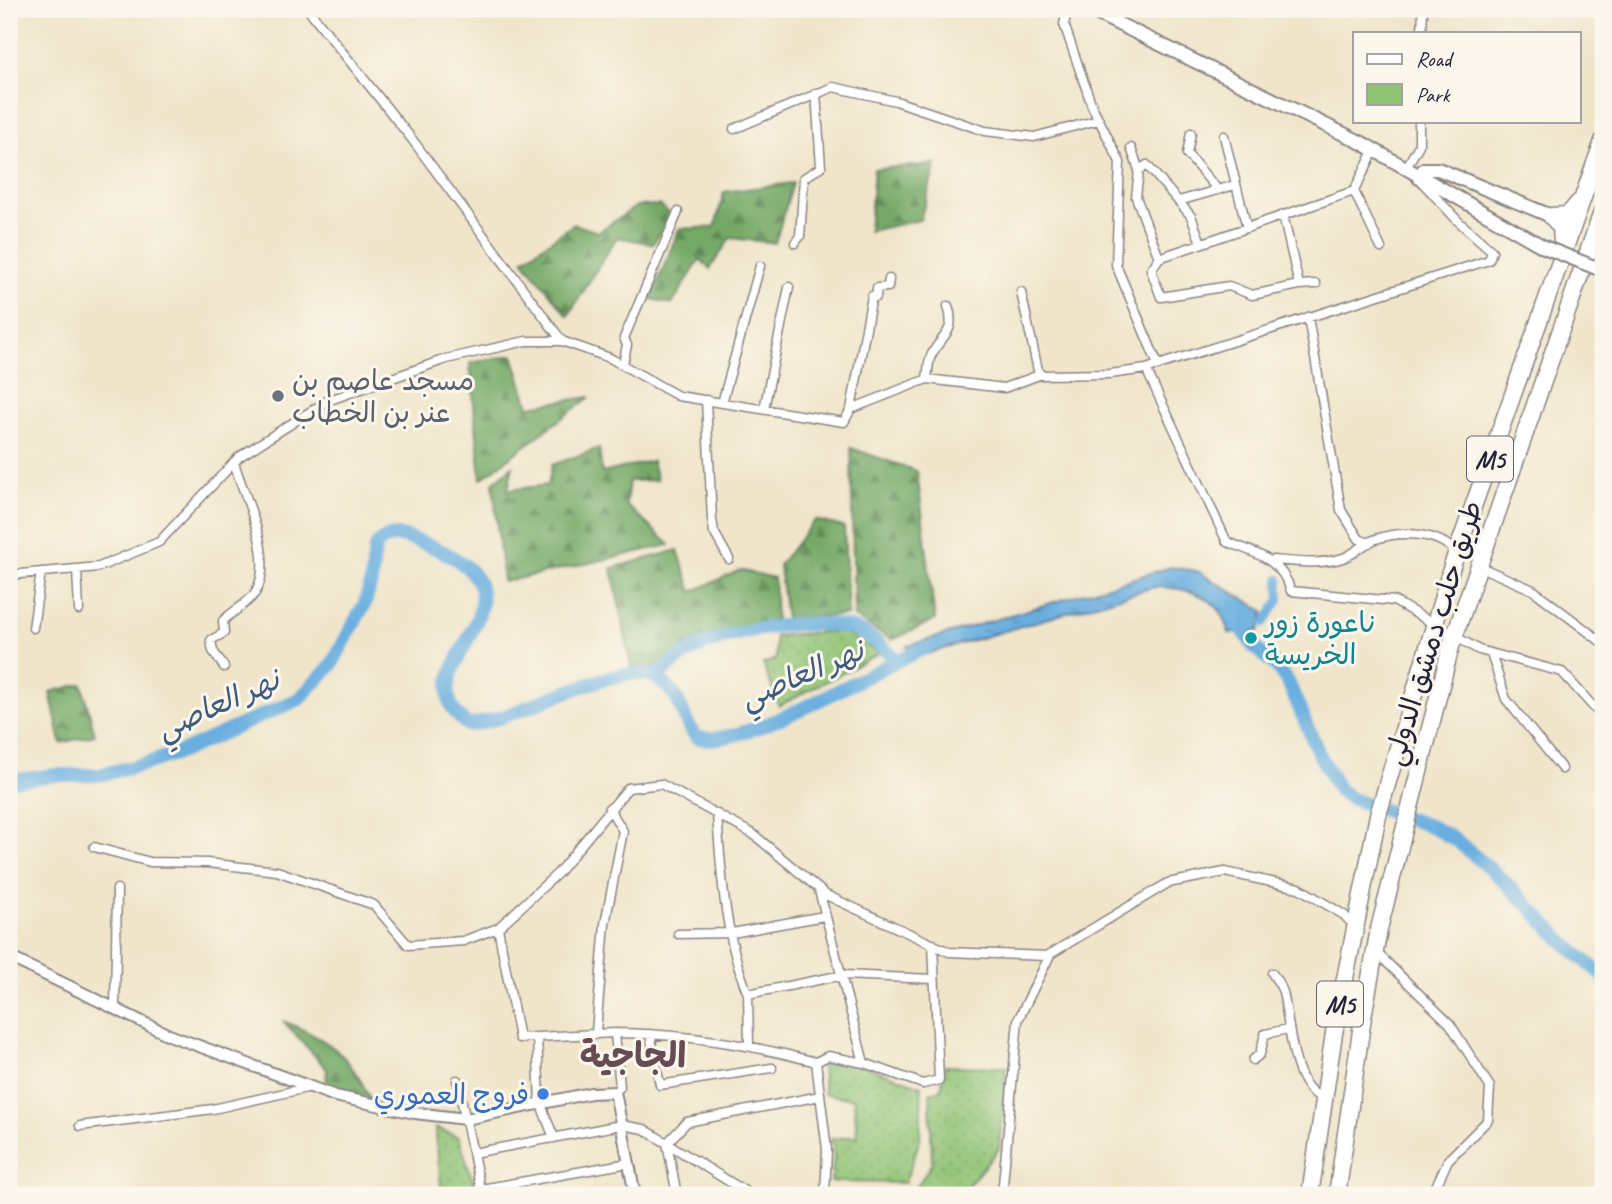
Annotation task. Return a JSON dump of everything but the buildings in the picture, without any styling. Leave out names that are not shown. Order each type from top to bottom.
[{"type":"highway","name":"طريق حلب دمشق الدولي","points":[[1310,1195],[1324,1098],[1378,815],[1457,554],[1603,141]]},
{"type":"highway","points":[[1551,216],[1568,215],[1575,208],[1587,185]]},
{"type":"highway","name":"طريق حلب دمشق الدولي","points":[[1375,951],[1415,783],[1454,637],[1603,209]]},
{"type":"highway","points":[[1551,216],[1558,222],[1563,236],[1558,265]]},
{"type":"highway","points":[[1575,289],[1593,257],[1603,248]]},
{"type":"highway","name":"M5","points":[[1337,1195],[1375,951]]},
{"type":"main road","points":[[1088,9],[1374,150],[1544,247],[1601,269]]},
{"type":"main road","points":[[1419,178],[1424,169],[1438,169],[1551,216]]},
{"type":"street","points":[[308,9],[411,138],[562,341]]},
{"type":"street","points":[[1068,9],[1064,24],[1098,120],[1120,162],[1116,265],[1158,365]]},
{"type":"street","points":[[1422,32],[1423,9]]},
{"type":"street","points":[[734,129],[833,87],[896,101],[985,131],[1034,137],[1098,120]]},
{"type":"street","points":[[795,243],[800,236],[804,178],[821,167],[816,93]]},
{"type":"street","points":[[1405,170],[1419,145],[1419,122]]},
{"type":"street","points":[[1191,133],[1188,154],[1218,190]]},
{"type":"street","points":[[1224,136],[1247,228]]},
{"type":"street","points":[[1131,148],[1139,170],[1136,197],[1159,258]]},
{"type":"street","points":[[1316,284],[1252,295],[1229,286],[1161,297],[1151,270],[1159,258],[1354,191],[1374,150]]},
{"type":"street","points":[[1139,170],[1147,165],[1191,216],[1201,243]]},
{"type":"street","points":[[851,409],[927,379],[1004,387],[1039,375],[1110,374],[1146,369],[1489,260],[1492,251],[1488,244],[1458,221],[1419,178]]},
{"type":"street","points":[[1178,201],[1235,185]]},
{"type":"street","points":[[1354,191],[1381,248]]},
{"type":"street","points":[[623,364],[627,345],[624,338],[678,212]]},
{"type":"street","points":[[1283,215],[1299,285]]},
{"type":"street","points":[[722,403],[760,266]]},
{"type":"street","points":[[9,575],[99,567],[159,542],[234,462],[327,401],[446,359],[526,341],[562,341],[623,364],[678,396],[844,422],[851,409],[872,296],[876,297],[877,288],[888,287],[889,279]]},
{"type":"street","points":[[764,409],[789,287]]},
{"type":"street","points":[[1021,292],[1039,375]]},
{"type":"street","points":[[927,379],[931,357],[949,330],[952,320],[948,306]]},
{"type":"street","points":[[1308,317],[1341,510],[1359,539],[1369,543]]},
{"type":"street","points":[[1146,369],[1227,542],[1273,560],[1317,563],[1345,558],[1369,543],[1408,534],[1448,543],[1457,554]]},
{"type":"street","points":[[706,400],[712,519],[714,532],[729,559]]},
{"type":"street","points":[[224,667],[211,640],[224,633],[223,621],[255,594],[260,580],[262,553],[255,523],[234,462]]},
{"type":"street","points":[[1273,560],[1287,578],[1291,591],[1394,601],[1454,637],[1491,654],[1562,672],[1598,712]]},
{"type":"street","points":[[1477,566],[1533,590],[1603,643]]},
{"type":"street","points":[[77,569],[79,610]]},
{"type":"street","points":[[33,628],[41,572]]},
{"type":"street","points":[[1491,654],[1506,699],[1562,768]]},
{"type":"street","points":[[94,847],[150,862],[207,863],[277,872],[374,905],[408,945],[463,942],[498,928],[558,873],[628,788],[661,785],[753,834],[826,895],[949,952],[1050,955]]},
{"type":"street","points":[[596,1032],[605,923],[624,831],[609,808]]},
{"type":"street","points":[[717,814],[721,881],[748,994],[749,1045]]},
{"type":"street","points":[[1002,1195],[1018,1020],[1050,955],[1168,883],[1225,872],[1299,888],[1344,915],[1355,927]]},
{"type":"street","points":[[819,889],[864,1063]]},
{"type":"street","points":[[115,1008],[118,961],[117,890]]},
{"type":"street","points":[[678,934],[732,933],[824,916]]},
{"type":"street","points":[[498,928],[519,1038],[564,1037],[596,1032],[650,1034],[749,1045],[816,1062],[828,1056],[864,1063],[922,1084],[939,1080],[933,944]]},
{"type":"street","points":[[1375,951],[1450,1024],[1490,1087],[1488,1120],[1448,1160],[1432,1195]]},
{"type":"street","points":[[9,957],[169,1035],[311,1087],[415,1113],[466,1119],[540,1102],[591,1093],[615,1092],[620,1087],[615,1034]]},
{"type":"street","points":[[1272,973],[1283,991],[1288,1029],[1306,1087],[1313,1096],[1324,1098]]},
{"type":"street","points":[[748,994],[843,975],[933,979]]},
{"type":"street","points":[[1253,1059],[1260,1054],[1265,1034],[1288,1029]]},
{"type":"street","points":[[650,1034],[660,1085],[772,1068]]},
{"type":"street","points":[[537,1037],[540,1102],[554,1138]]},
{"type":"street","points":[[816,1062],[827,1150],[825,1195]]},
{"type":"street","points":[[457,1080],[481,1192],[629,1163]]},
{"type":"street","points":[[80,1126],[213,1109],[311,1087]]},
{"type":"street","points":[[615,1092],[635,1195]]},
{"type":"street","points":[[667,1143],[687,1122],[820,1096]]},
{"type":"street","points":[[473,1153],[621,1125],[644,1129],[748,1194]]},
{"type":"street","points":[[667,1143],[677,1195]]},
{"type":"green space","points":[[936,164],[920,220],[869,231],[874,169]]},
{"type":"green space","points":[[793,183],[775,243],[730,238],[710,269],[700,259],[672,304],[651,299],[679,229],[715,227],[724,192]]},
{"type":"green space","points":[[660,205],[671,215],[653,244],[617,237],[568,316],[523,260],[574,224],[598,232],[637,206]]},
{"type":"green space","points":[[513,355],[529,406],[590,397],[481,479],[470,363]]},
{"type":"green space","points":[[599,448],[602,473],[652,461],[657,480],[629,481],[626,505],[670,545],[503,582],[493,483],[513,466],[508,490],[548,485],[552,465]]},
{"type":"green space","points":[[851,448],[917,471],[935,620],[892,640],[854,617]]},
{"type":"green space","points":[[815,520],[844,527],[848,615],[786,619],[779,565]]},
{"type":"green space","points":[[678,550],[692,592],[740,570],[774,578],[776,619],[687,644],[663,669],[631,667],[612,568]]},
{"type":"green space","points":[[841,631],[880,653],[779,706],[763,664],[776,659],[775,636]]},
{"type":"green space","points":[[82,684],[95,735],[61,743],[50,692]]},
{"type":"green space","points":[[283,1021],[313,1035],[336,1050],[354,1070],[370,1099],[326,1083],[327,1069]]},
{"type":"green space","points":[[830,1061],[858,1064],[922,1086],[920,1139],[905,1183],[831,1182],[834,1156],[831,1139],[857,1136],[854,1099],[824,1094],[822,1064]]},
{"type":"green space","points":[[945,1066],[1006,1067],[999,1149],[960,1195],[834,1195],[913,1192],[932,1163],[930,1093],[941,1090]]},
{"type":"green space","points":[[435,1128],[459,1137],[477,1195],[442,1195]]},
{"type":"water","points":[[1171,567],[1197,571],[1264,611],[1259,631],[1229,633],[1219,610],[1202,596],[1179,589],[1154,587],[913,658],[907,646]]},
{"type":"waterway","name":"نهر العاصي","points":[[9,781],[55,775],[99,775],[145,764],[181,752],[299,699],[331,666],[365,603],[371,582],[375,548],[381,541],[394,536],[408,538],[456,559],[478,582],[481,605],[450,679],[450,703],[468,725],[511,713],[595,682],[620,675],[642,674],[658,679],[667,687],[678,701],[696,737],[717,738],[745,732],[776,720],[926,648]]},
{"type":"waterway","points":[[1264,623],[1280,599],[1279,579]]},
{"type":"waterway","name":"نهر العاصي","points":[[1234,616],[1254,647],[1276,666],[1289,684],[1319,754],[1339,790],[1352,799],[1430,826],[1456,840],[1503,880],[1568,946],[1603,976]]},
{"type":"waterway","points":[[656,677],[684,655],[711,642],[751,631],[794,625],[816,624],[859,631],[897,660]]},
{"type":"place","name":"مسجد عاصم بن عنر بن الخطاب","points":[[278,396]]},
{"type":"place","name":"ناعورة زور الخريسة","points":[[1251,638]]},
{"type":"place","name":"فروج العموري","points":[[543,1094]]},
{"type":"district","name":"الجاجية","points":[[633,1055]]}]
